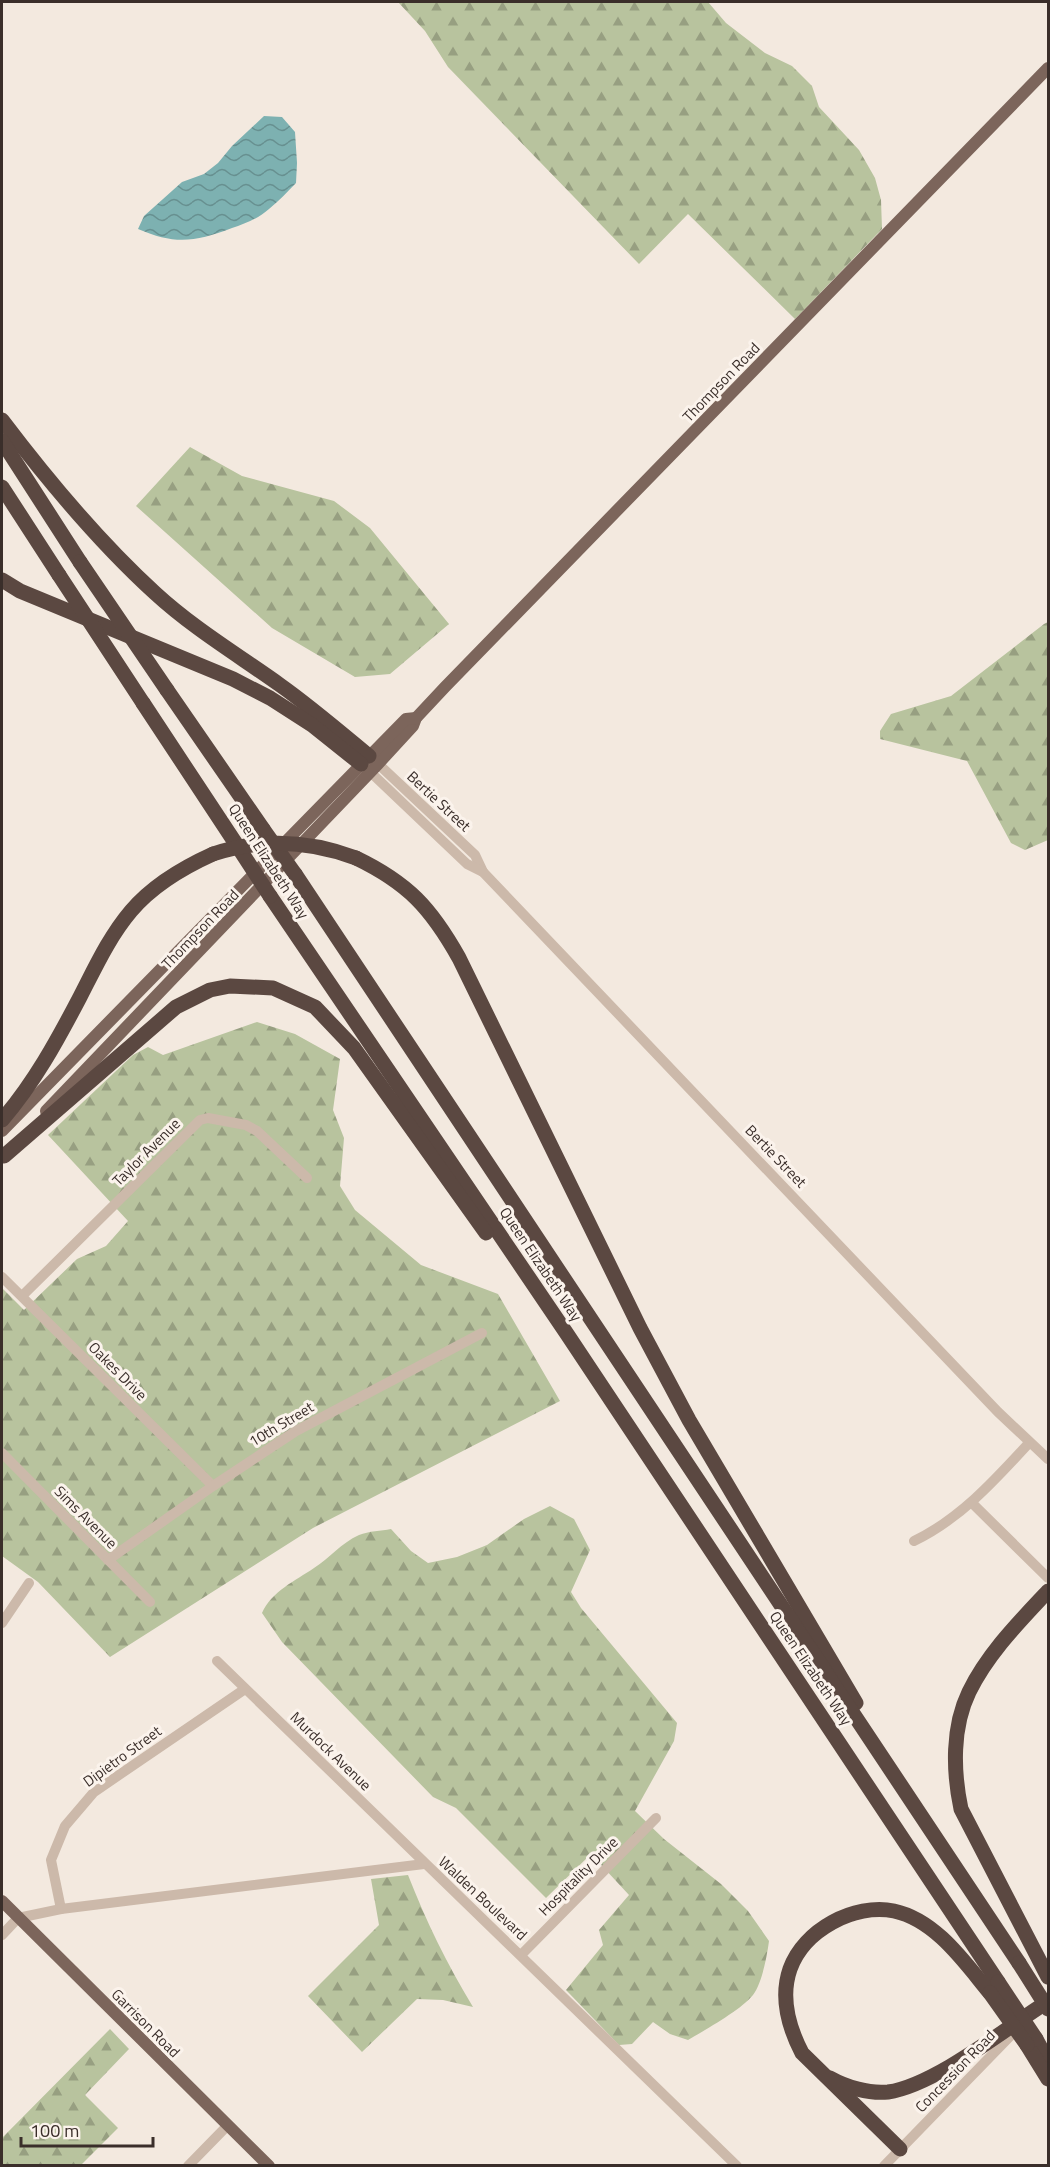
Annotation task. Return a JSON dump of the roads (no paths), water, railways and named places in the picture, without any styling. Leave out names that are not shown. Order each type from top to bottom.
[{"type":"highway","points":[[2,420],[42,474],[99,539],[157,595],[208,635],[283,687],[370,764]]},
{"type":"highway","name":"Queen Elizabeth Way","points":[[2,441],[80,562],[295,874],[1045,2005]]},
{"type":"highway","name":"Queen Elizabeth Way","points":[[2,487],[270,896],[567,1334],[994,1987],[1031,2042],[1048,2061]]},
{"type":"highway","points":[[2,580],[20,591],[233,679],[270,698],[370,764]]},
{"type":"highway","points":[[2,1120],[36,1076],[122,922],[144,897],[181,870],[213,854],[236,847],[274,842],[313,845],[356,858],[381,870],[404,887],[424,905],[459,958],[640,1328],[684,1410],[842,1678],[909,1797]]},
{"type":"highway","points":[[3,1157],[176,1007],[210,990],[230,986],[273,988],[315,1007],[354,1048],[510,1267],[567,1334]]},
{"type":"highway","points":[[1048,1590],[991,1658],[969,1692],[959,1725],[955,1782],[961,1809],[1048,1977]]},
{"type":"highway","points":[[900,2149],[802,2053],[792,2034],[787,2014],[786,1994],[790,1969],[800,1951],[817,1933],[835,1920],[854,1913],[894,1911],[915,1919],[950,1946],[994,1987]]},
{"type":"highway","points":[[818,2070],[838,2083],[865,2091],[888,2092],[919,2083],[1045,2005]]},
{"type":"highway","points":[[1031,2042],[1048,2079]]},
{"type":"main road","name":"Thompson Road","points":[[3,1157],[370,764],[406,719],[416,718],[1048,68]]},
{"type":"main road","name":"Thompson Road","points":[[2,1131],[370,764]]},
{"type":"main road","name":"Garrison Road","points":[[2,1901],[269,2166]]},
{"type":"street","name":"Bertie Street","points":[[370,764],[467,864],[483,872],[1029,1443],[1048,1459]]},
{"type":"street","name":"Taylor Avenue","points":[[22,1296],[200,1120],[208,1118],[246,1125],[257,1131],[307,1178]]},
{"type":"street","name":"Oakes Drive","points":[[2,1278],[213,1486]]},
{"type":"street","name":"10th Street","points":[[108,1560],[296,1431],[482,1333]]},
{"type":"street","points":[[914,1541],[928,1534],[972,1503],[1029,1443]]},
{"type":"street","name":"Sims Avenue","points":[[2,1453],[150,1602]]},
{"type":"street","points":[[972,1503],[1048,1578]]},
{"type":"street","points":[[2,1623],[29,1583]]},
{"type":"street","name":"Murdock Avenue","points":[[217,1661],[424,1864]]},
{"type":"street","name":"Dipietro Street","points":[[61,1909],[51,1860],[65,1826],[94,1792],[245,1689]]},
{"type":"street","name":"Hospitality Drive","points":[[520,1954],[657,1818]]},
{"type":"street","name":"Walden Boulevard","points":[[18,1918],[61,1909],[424,1864],[520,1954],[737,2166]]},
{"type":"street","points":[[2,1935],[18,1918]]},
{"type":"street","name":"Concession Road","points":[[884,2166],[1045,2005]]},
{"type":"street","points":[[188,2166],[228,2125]]},
{"type":"water","points":[[264,116],[282,117],[295,132],[296,183],[276,203],[247,223],[196,239],[163,238],[138,229],[144,216],[182,182],[204,174],[218,163],[232,146]]}]
